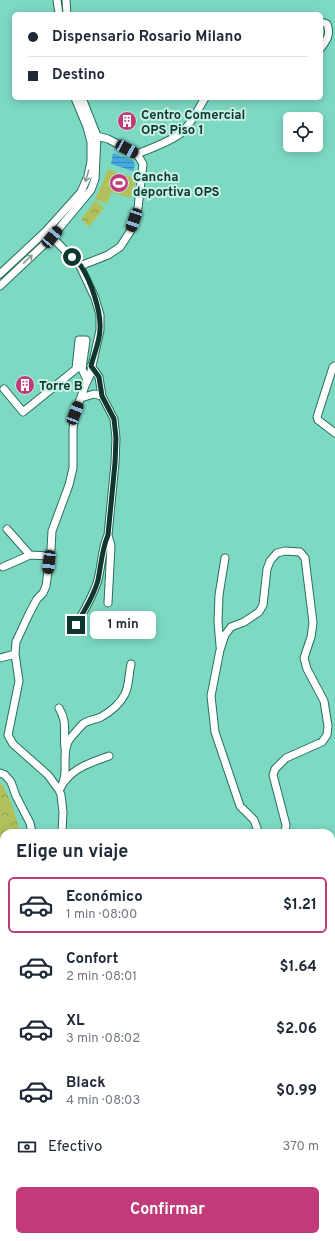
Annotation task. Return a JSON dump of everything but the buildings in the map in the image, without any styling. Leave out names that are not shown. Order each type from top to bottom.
[{"type":"street","points":[[57,0],[59,12]]},
{"type":"street","points":[[66,0],[67,12]]},
{"type":"street","points":[[323,23],[327,24],[329,32],[327,40],[323,45]]},
{"type":"street","points":[[0,274],[51,225],[81,192],[88,176],[91,142],[87,127],[75,100]]},
{"type":"street","points":[[0,286],[52,237],[91,190],[95,179],[97,136],[83,100]]},
{"type":"street","points":[[137,154],[175,137],[182,132],[204,100]]},
{"type":"street","points":[[80,266],[108,255],[120,247],[130,232],[138,208],[142,178],[143,164],[137,154],[108,139],[97,136]]},
{"type":"street","points":[[52,237],[80,266],[95,298],[100,315],[100,330],[90,375],[75,413],[71,474],[64,500],[52,532],[46,586],[43,593],[37,599],[16,642],[15,654],[19,681],[8,735],[13,744],[61,788]]},
{"type":"street","points":[[4,389],[23,412],[76,369],[79,340],[86,340],[82,369],[87,380]]},
{"type":"street","points":[[76,625],[92,596],[98,581],[104,544],[108,535],[115,463],[116,438],[114,419],[102,396],[99,377],[91,366]]},
{"type":"street","points":[[335,366],[333,367],[317,417],[318,420],[335,433]]},
{"type":"street","points":[[81,398],[94,394],[102,396]]},
{"type":"street","points":[[7,529],[30,555]]},
{"type":"street","points":[[108,535],[111,546],[108,603]]},
{"type":"street","points":[[257,829],[254,820],[240,806],[215,732],[211,696],[220,650],[225,635],[231,627],[244,622],[259,612],[263,605],[267,569],[270,561],[277,553],[284,551],[300,552],[305,558],[313,623],[311,637],[304,658],[307,669],[324,701],[328,726],[327,735],[322,742],[286,758],[275,769],[273,775],[286,825],[286,829]]},
{"type":"street","points":[[3,567],[30,555],[50,556]]},
{"type":"street","points":[[220,650],[218,622],[219,595],[225,558]]},
{"type":"street","points":[[0,658],[15,654]]},
{"type":"street","points":[[65,751],[69,740],[83,724],[101,717],[112,710],[120,702],[126,693],[131,664]]},
{"type":"street","points":[[59,708],[64,716],[65,722],[65,774],[61,788],[63,812],[62,829]]},
{"type":"street","points":[[327,735],[335,733]]},
{"type":"street","points":[[0,737],[8,735]]},
{"type":"street","points":[[61,788],[70,774],[77,769],[109,756]]},
{"type":"street","points":[[0,773],[5,775],[11,782],[16,796],[30,823],[31,829]]},
{"type":"green space","name":"Cancha deportiva OPS","points":[[108,169],[137,179],[130,198],[111,192],[107,204],[95,199]]},
{"type":"green space","points":[[95,200],[104,208],[89,227],[81,219]]},
{"type":"green space","points":[[0,783],[2,784],[11,802],[19,829],[0,829]]},
{"type":"water","points":[[113,153],[132,160],[135,164],[133,171],[111,164]]},
{"type":"place","name":"Centro Comercial OPS Piso 1","points":[[127,121]]},
{"type":"place","name":"Cancha deportiva OPS","points":[[119,183]]},
{"type":"place","name":"Torre B","points":[[25,385]]},
{"type":"route","points":[[72,257],[80,266],[89,284],[100,315],[100,330],[91,366],[99,377],[102,396],[106,401],[114,419],[116,438],[108,535],[104,544],[98,581],[92,596],[76,625]]}]
